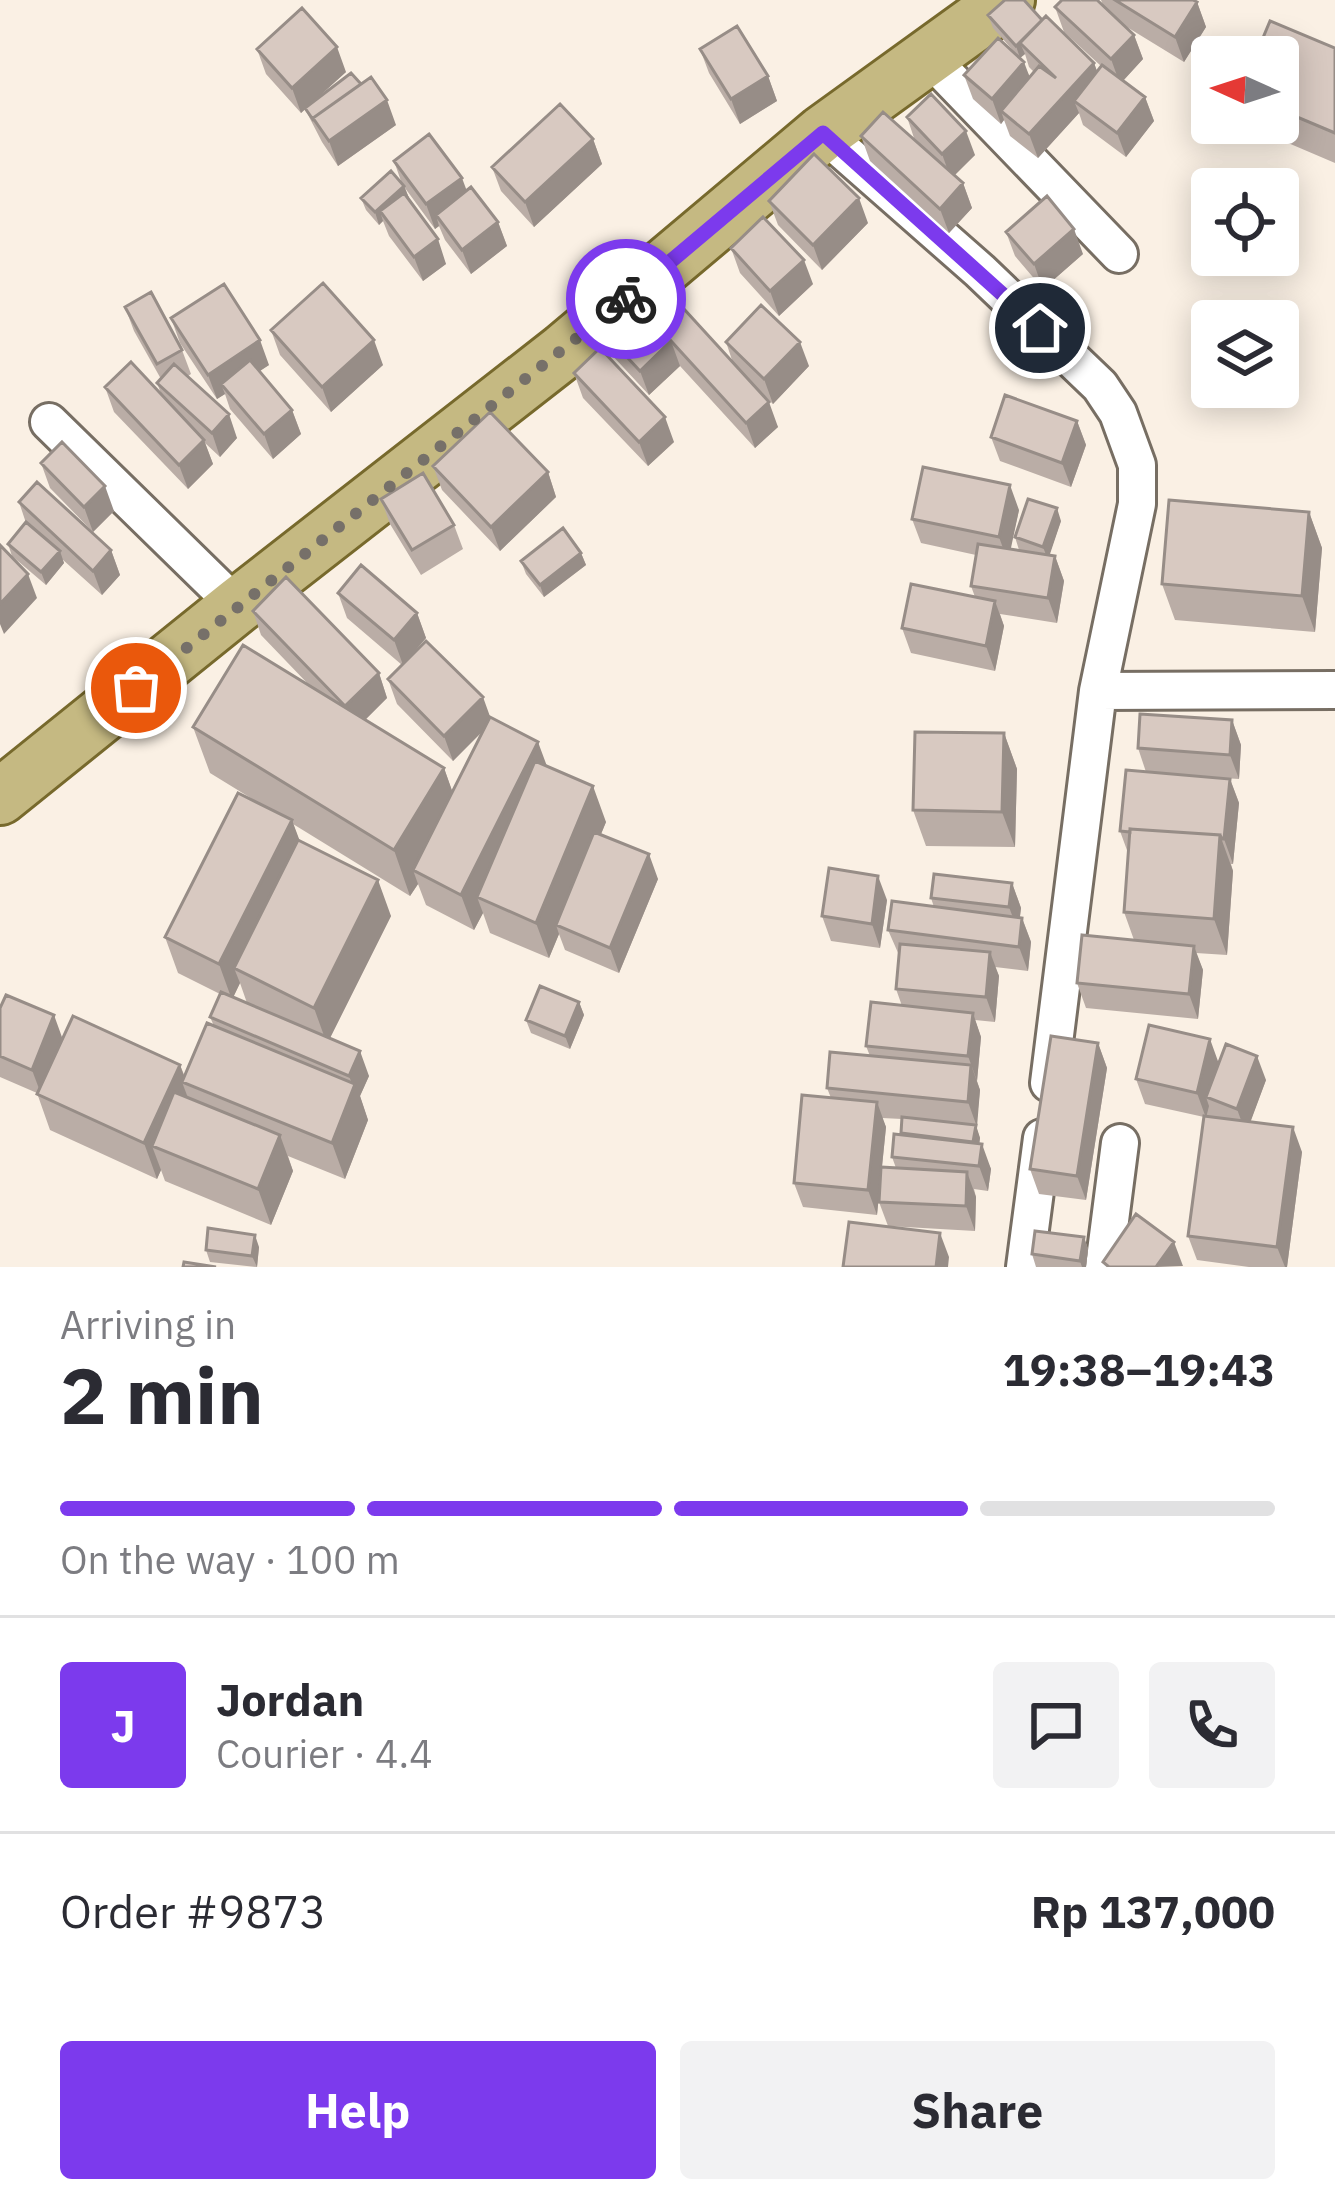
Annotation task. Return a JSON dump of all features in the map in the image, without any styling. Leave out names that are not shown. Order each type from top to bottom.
[{"type":"main road","points":[[0,797],[563,351],[823,133],[1007,0]]},
{"type":"street","points":[[930,58],[1119,254]]},
{"type":"street","points":[[823,133],[980,271],[1100,386],[1118,413],[1137,465],[1137,504],[1098,691],[1025,1267]]},
{"type":"street","points":[[49,422],[237,606]]},
{"type":"street","points":[[1098,691],[1335,690]]},
{"type":"street","points":[[1104,1267],[1120,1142]]},
{"type":"building","points":[[1005,0],[1024,0],[1042,20],[1016,46],[988,15]]},
{"type":"building","points":[[1062,0],[1097,0],[1134,35],[1111,59],[1055,7]]},
{"type":"building","points":[[1115,0],[1193,0],[1197,2],[1175,37]]},
{"type":"building","points":[[302,8],[337,47],[292,88],[257,49]]},
{"type":"building","points":[[1046,16],[1094,63],[1029,134],[1001,111],[1039,66],[1056,78],[1020,43]]},
{"type":"building","points":[[1270,21],[1335,48],[1335,133],[1299,118],[1299,36],[1264,36]]},
{"type":"building","points":[[737,26],[768,76],[731,99],[700,49]]},
{"type":"building","points":[[998,38],[1024,62],[992,99],[964,75]]},
{"type":"building","points":[[1102,65],[1145,97],[1117,133],[1074,101]]},
{"type":"building","points":[[351,73],[361,84],[314,121],[305,108]]},
{"type":"building","points":[[371,77],[387,100],[329,141],[313,118]]},
{"type":"building","points":[[931,94],[966,131],[942,154],[907,117]]},
{"type":"building","points":[[560,104],[593,139],[525,202],[492,167]]},
{"type":"building","points":[[883,112],[963,183],[940,209],[861,136]]},
{"type":"building","points":[[429,134],[462,178],[426,204],[394,161]]},
{"type":"building","points":[[814,154],[859,198],[813,245],[769,201]]},
{"type":"building","points":[[391,171],[404,186],[375,212],[361,198]]},
{"type":"building","points":[[471,187],[498,222],[462,250],[436,215]]},
{"type":"building","points":[[404,193],[438,239],[414,257],[380,211]]},
{"type":"building","points":[[1047,196],[1074,229],[1034,264],[1006,232]]},
{"type":"building","points":[[763,217],[804,260],[770,291],[731,248]]},
{"type":"building","points":[[641,262],[769,402],[746,423],[671,341],[640,371],[601,329],[632,299],[618,283]]},
{"type":"building","points":[[323,283],[374,340],[322,387],[271,330]]},
{"type":"building","points":[[224,284],[260,340],[208,375],[171,318]]},
{"type":"building","points":[[151,292],[182,350],[157,364],[125,307]]},
{"type":"building","points":[[761,305],[800,342],[764,379],[726,342]]},
{"type":"building","points":[[600,348],[665,417],[639,442],[574,373]]},
{"type":"building","points":[[250,360],[292,410],[264,434],[221,384]]},
{"type":"building","points":[[131,362],[204,440],[179,465],[105,387]]},
{"type":"building","points":[[174,364],[229,414],[212,433],[157,383]]},
{"type":"building","points":[[1005,395],[1077,421],[1062,463],[991,437]]},
{"type":"building","points":[[490,412],[548,472],[491,527],[433,466]]},
{"type":"building","points":[[62,442],[105,486],[84,507],[41,463]]},
{"type":"building","points":[[923,467],[1010,485],[999,537],[912,519]]},
{"type":"building","points":[[423,473],[454,525],[412,550],[381,499]]},
{"type":"building","points":[[37,482],[111,550],[93,571],[19,502]]},
{"type":"building","points":[[1028,499],[1057,508],[1043,547],[1015,537]]},
{"type":"building","points":[[1169,500],[1309,512],[1302,596],[1162,584]]},
{"type":"building","points":[[26,522],[60,551],[41,572],[8,544]]},
{"type":"building","points":[[563,528],[581,553],[540,585],[521,561]]},
{"type":"building","points":[[978,544],[1055,556],[1048,598],[971,586]]},
{"type":"building","points":[[0,545],[28,574],[0,604]]},
{"type":"building","points":[[361,565],[417,613],[394,640],[338,593]]},
{"type":"building","points":[[286,577],[379,673],[345,706],[253,611]]},
{"type":"building","points":[[911,584],[995,601],[986,646],[902,628]]},
{"type":"building","points":[[426,641],[483,697],[444,736],[388,679]]},
{"type":"building","points":[[243,645],[444,768],[394,850],[193,727]]},
{"type":"building","points":[[1140,714],[1232,720],[1230,755],[1138,748]]},
{"type":"building","points":[[490,717],[538,742],[461,895],[413,870]]},
{"type":"building","points":[[915,732],[1004,733],[1002,812],[913,810]]},
{"type":"building","points":[[535,761],[593,786],[536,923],[477,897]]},
{"type":"building","points":[[1126,770],[1230,779],[1224,839],[1220,835],[1120,831]]},
{"type":"building","points":[[238,793],[292,820],[219,964],[165,937]]},
{"type":"building","points":[[1130,829],[1220,835],[1214,919],[1124,912]]},
{"type":"building","points":[[594,832],[649,854],[610,948],[556,925]]},
{"type":"building","points":[[298,840],[378,880],[314,1008],[234,968]]},
{"type":"building","points":[[829,868],[878,876],[872,924],[822,916]]},
{"type":"building","points":[[934,874],[1012,883],[1009,907],[931,898]]},
{"type":"building","points":[[892,901],[1022,918],[1019,947],[888,930]]},
{"type":"building","points":[[1082,935],[1194,946],[1189,994],[1077,983]]},
{"type":"building","points":[[900,944],[990,952],[986,997],[896,989]]},
{"type":"building","points":[[540,986],[579,1002],[565,1036],[526,1020]]},
{"type":"building","points":[[221,992],[360,1051],[349,1076],[210,1017]]},
{"type":"building","points":[[6,995],[54,1015],[32,1070],[0,1056],[0,1008]]},
{"type":"building","points":[[871,1002],[973,1013],[968,1056],[866,1046]]},
{"type":"building","points":[[73,1016],[180,1065],[144,1143],[37,1094]]},
{"type":"building","points":[[207,1023],[355,1084],[332,1143],[182,1082]]},
{"type":"building","points":[[1149,1025],[1210,1039],[1197,1093],[1136,1079]]},
{"type":"building","points":[[1051,1036],[1098,1043],[1077,1176],[1030,1169]]},
{"type":"building","points":[[1226,1044],[1257,1056],[1237,1109],[1206,1097]]},
{"type":"building","points":[[830,1052],[971,1065],[968,1102],[827,1088]]},
{"type":"building","points":[[174,1092],[280,1135],[258,1189],[152,1146]]},
{"type":"building","points":[[802,1095],[877,1102],[868,1190],[794,1183]]},
{"type":"building","points":[[1204,1116],[1293,1127],[1277,1247],[1188,1236]]},
{"type":"building","points":[[902,1117],[976,1125],[973,1142],[901,1133]]},
{"type":"building","points":[[894,1134],[982,1144],[979,1166],[892,1157]]},
{"type":"building","points":[[881,1167],[967,1172],[966,1206],[879,1202]]},
{"type":"building","points":[[1136,1214],[1174,1242],[1156,1267],[1109,1267],[1103,1262]]},
{"type":"building","points":[[849,1222],[940,1233],[936,1267],[843,1267]]},
{"type":"building","points":[[208,1228],[255,1235],[252,1256],[206,1250]]},
{"type":"building","points":[[1035,1231],[1084,1237],[1080,1261],[1032,1254]]},
{"type":"way so far","points":[[136,688],[626,299]]},
{"type":"route","points":[[626,299],[823,133],[1040,328]]}]
